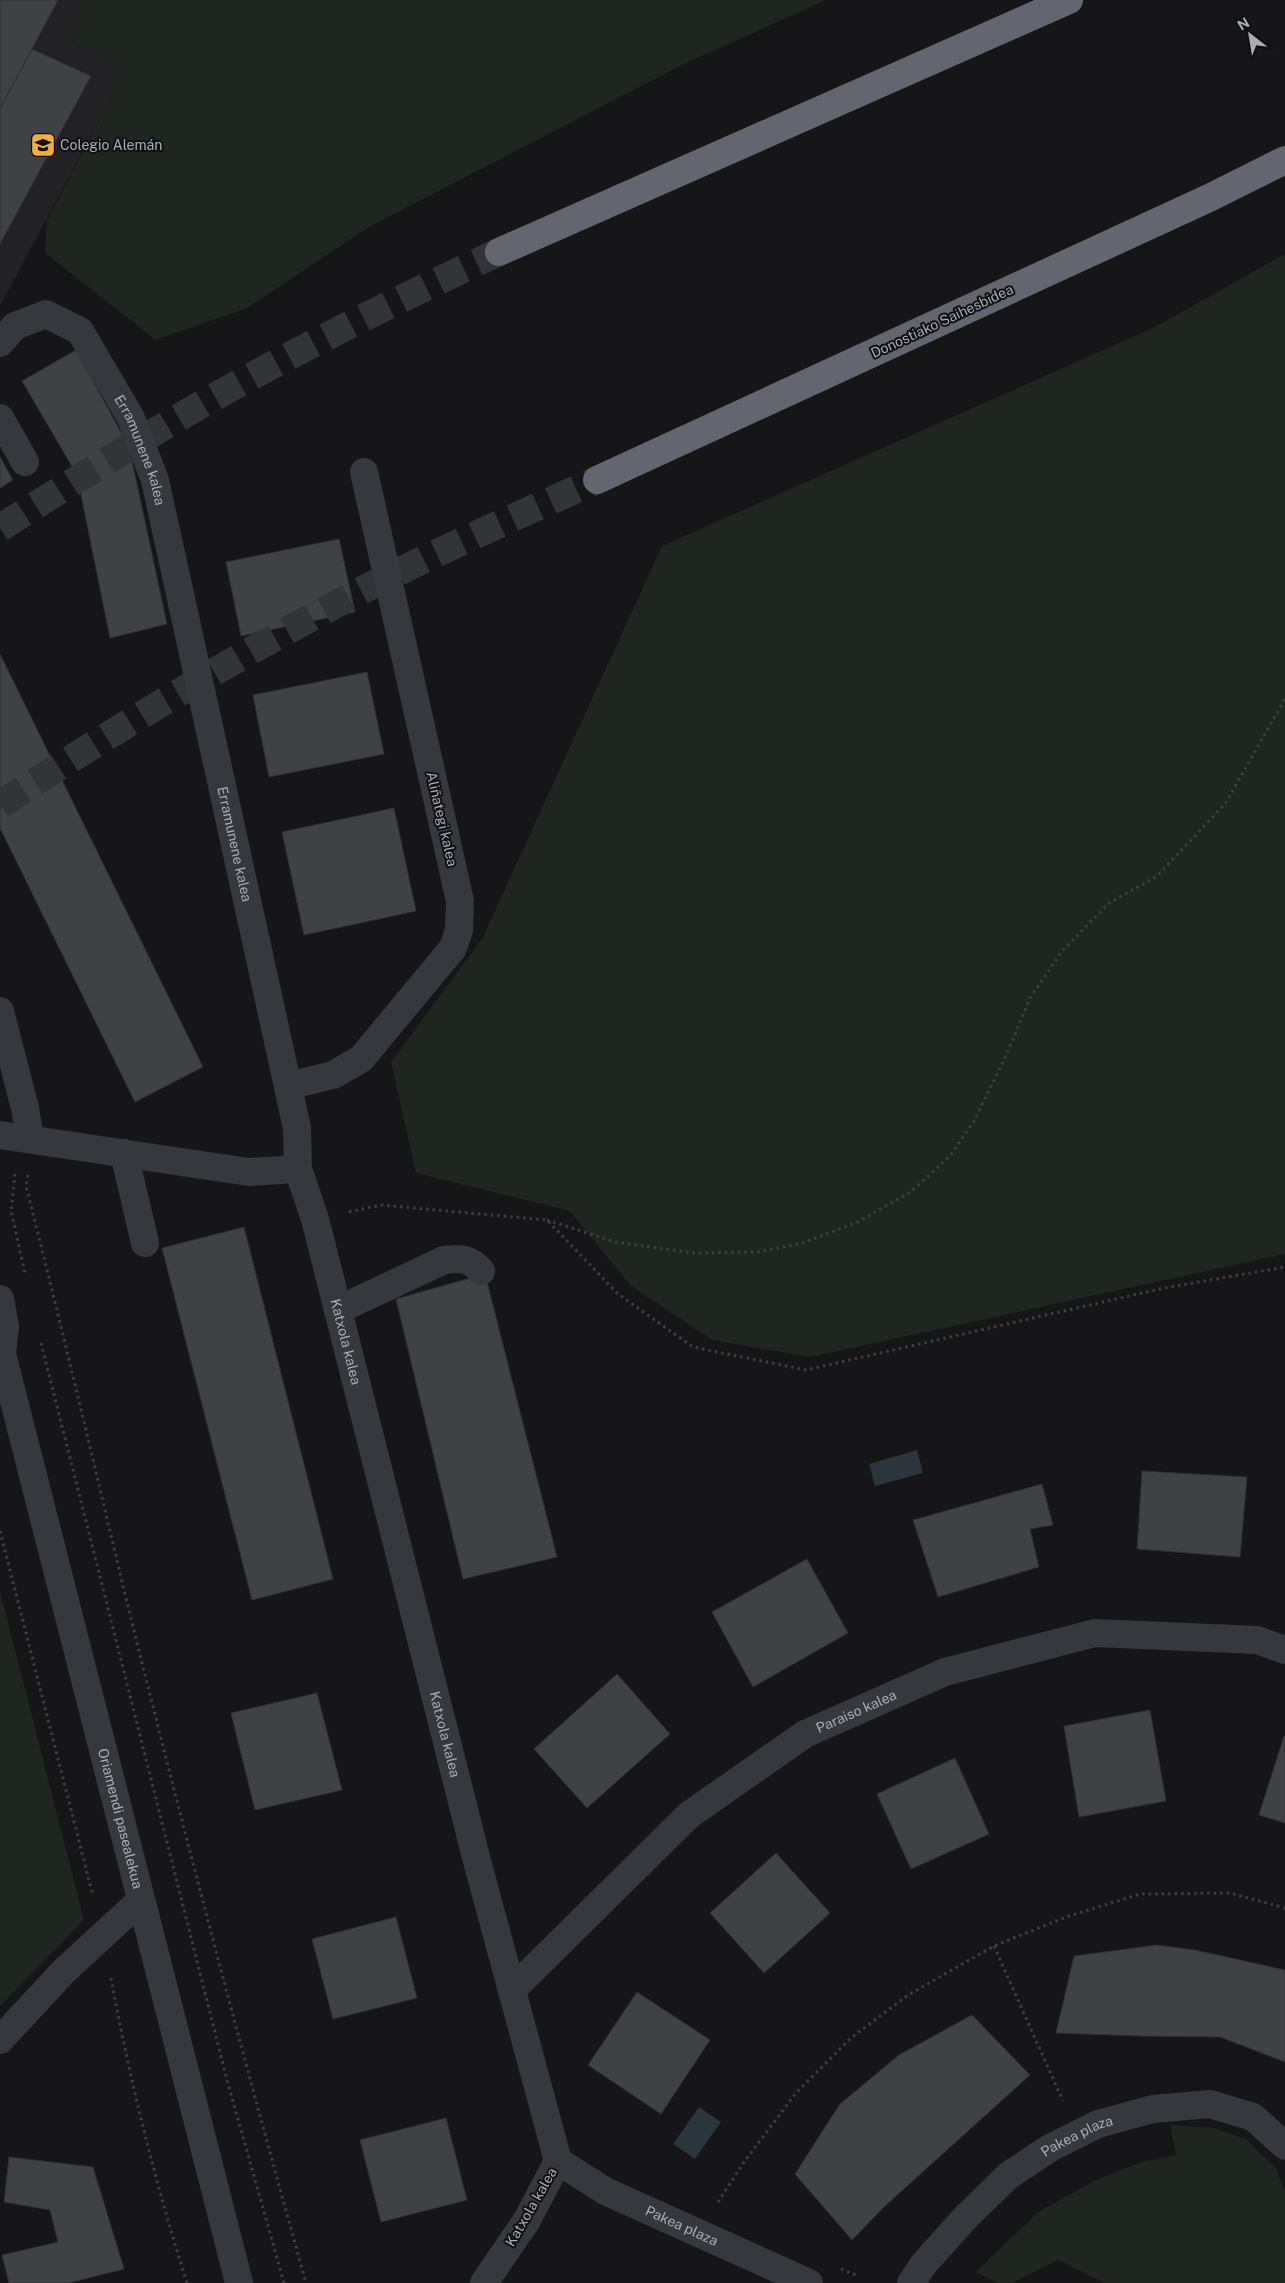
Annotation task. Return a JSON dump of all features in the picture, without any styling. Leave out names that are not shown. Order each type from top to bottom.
[{"type":"highway","points":[[499,252],[1069,0]]},
{"type":"highway","name":"Donostiako Saihesbidea","points":[[596,480],[1209,198],[1285,160]]},
{"type":"street","name":"Erramunene kalea","points":[[0,343],[16,326],[46,314],[80,331],[130,418],[152,471],[297,1128],[298,1169]]},
{"type":"street","points":[[0,418],[25,462]]},
{"type":"street","name":"Aliñategi kalea","points":[[288,1086],[333,1075],[362,1058],[453,948],[459,930],[460,901],[364,472]]},
{"type":"street","points":[[0,1011],[25,1108],[30,1139]]},
{"type":"street","points":[[0,1136],[249,1172],[298,1169]]},
{"type":"street","points":[[124,1153],[145,1243]]},
{"type":"street","name":"Katxola kalea","points":[[298,1169],[315,1219],[475,1851],[558,2161],[527,2220],[484,2283]]},
{"type":"street","points":[[338,1310],[444,1260],[462,1257],[475,1264],[481,1271]]},
{"type":"street","name":"Oriamendi pasealekua","points":[[0,1299],[5,1328],[1,1353],[140,1901],[232,2281]]},
{"type":"street","name":"Paraiso kalea","points":[[513,1990],[689,1816],[805,1734],[945,1672],[1094,1633],[1257,1640],[1285,1650]]},
{"type":"street","points":[[0,2040],[63,1972],[140,1901]]},
{"type":"street","name":"Pakea plaza","points":[[911,2283],[923,2265],[964,2219],[1008,2176],[1050,2148],[1098,2124],[1153,2109],[1210,2104],[1252,2117],[1285,2146]]},
{"type":"street","name":"Pakea plaza","points":[[558,2161],[605,2191],[809,2283]]},
{"type":"path","points":[[315,1219],[382,1205],[547,1220],[615,1242],[694,1253],[757,1252],[803,1243],[858,1222],[912,1192],[950,1156],[974,1121],[1005,1058],[1030,998],[1062,951],[1109,903],[1156,877],[1225,804],[1285,699]]},
{"type":"path","points":[[26,1278],[11,1211],[14,1177],[30,1139]]},
{"type":"path","points":[[547,1220],[618,1294],[693,1346],[806,1370],[1164,1288],[1285,1267]]},
{"type":"path","points":[[39,1334],[227,2080],[284,2283]]},
{"type":"path","points":[[65,1339],[124,1591],[231,2013],[306,2283]]},
{"type":"path","points":[[716,2205],[744,2162],[796,2093],[851,2038],[908,1994],[994,1946],[1066,1917],[1140,1894],[1230,1893],[1285,1908]]},
{"type":"path","points":[[994,1946],[1077,2134]]},
{"type":"shaded area","name":"Colegio Alemán","points":[[0,0],[85,0],[70,40],[126,70],[0,306]]},
{"type":"shaded area","points":[[85,0],[826,0],[684,64],[369,227],[247,308],[156,340],[45,253],[47,220],[126,70],[70,40]]},
{"type":"shaded area","points":[[1285,254],[1285,1254],[810,1357],[712,1340],[631,1286],[570,1211],[416,1173],[391,1062],[482,939],[662,546],[1153,328]]},
{"type":"shaded area","points":[[917,1450],[923,1473],[875,1486],[869,1464]]},
{"type":"shaded area","points":[[0,1591],[84,1920],[0,2006]]},
{"type":"shaded area","points":[[699,2107],[721,2122],[695,2159],[673,2144]]},
{"type":"shaded area","points":[[1170,2125],[1214,2128],[1246,2139],[1276,2168],[1285,2192],[1285,2283],[1104,2283],[1058,2260],[1012,2283],[998,2283],[976,2272],[1038,2212],[1098,2179],[1139,2163],[1176,2155]]},
{"type":"building","points":[[0,0],[58,0],[0,109]]},
{"type":"building","points":[[32,49],[91,76],[0,244],[0,109]]},
{"type":"building","points":[[76,350],[129,447],[167,624],[110,638],[77,475],[22,381]]},
{"type":"building","points":[[0,457],[13,480],[0,488]]},
{"type":"building","points":[[339,539],[355,612],[241,636],[226,562]]},
{"type":"building","points":[[0,654],[203,1067],[135,1102],[0,828]]},
{"type":"building","points":[[367,672],[384,754],[269,777],[253,695]]},
{"type":"building","points":[[394,808],[416,911],[304,935],[282,832]]},
{"type":"building","points":[[244,1227],[333,1579],[252,1600],[162,1248]]},
{"type":"building","points":[[485,1274],[557,1557],[463,1579],[396,1299]]},
{"type":"building","points":[[1142,1471],[1247,1477],[1240,1557],[1137,1549]]},
{"type":"building","points":[[1042,1484],[1053,1525],[1030,1529],[1039,1567],[938,1597],[913,1520]]},
{"type":"building","points":[[807,1559],[848,1633],[753,1687],[712,1612]]},
{"type":"building","points":[[617,1674],[670,1734],[587,1808],[534,1749]]},
{"type":"building","points":[[317,1693],[342,1790],[255,1810],[231,1713]]},
{"type":"building","points":[[1150,1710],[1166,1801],[1079,1817],[1064,1726]]},
{"type":"building","points":[[1285,1737],[1285,1823],[1259,1815]]},
{"type":"building","points":[[955,1758],[989,1834],[911,1869],[877,1794]]},
{"type":"building","points":[[776,1853],[830,1913],[764,1973],[710,1913]]},
{"type":"building","points":[[396,1917],[417,1998],[333,2019],[312,1939]]},
{"type":"building","points":[[1157,1945],[1195,1950],[1285,1970],[1285,2062],[1220,2037],[1056,2033],[1074,1956]]},
{"type":"building","points":[[637,1992],[710,2040],[661,2114],[588,2065]]},
{"type":"building","points":[[972,2015],[1030,2075],[885,2206],[852,2240],[795,2174],[840,2104],[899,2055]]},
{"type":"building","points":[[446,2118],[467,2200],[381,2222],[360,2140]]},
{"type":"building","points":[[9,2157],[93,2167],[124,2269],[68,2283],[9,2283],[2,2255],[58,2242],[50,2210],[4,2202]]},
{"type":"tunnel","points":[[0,528],[181,416],[243,381],[306,347],[499,252]]},
{"type":"tunnel","points":[[0,805],[161,703],[360,591],[495,526],[597,480]]},
{"type":"place","name":"Colegio Alemán","points":[[43,145]]}]
